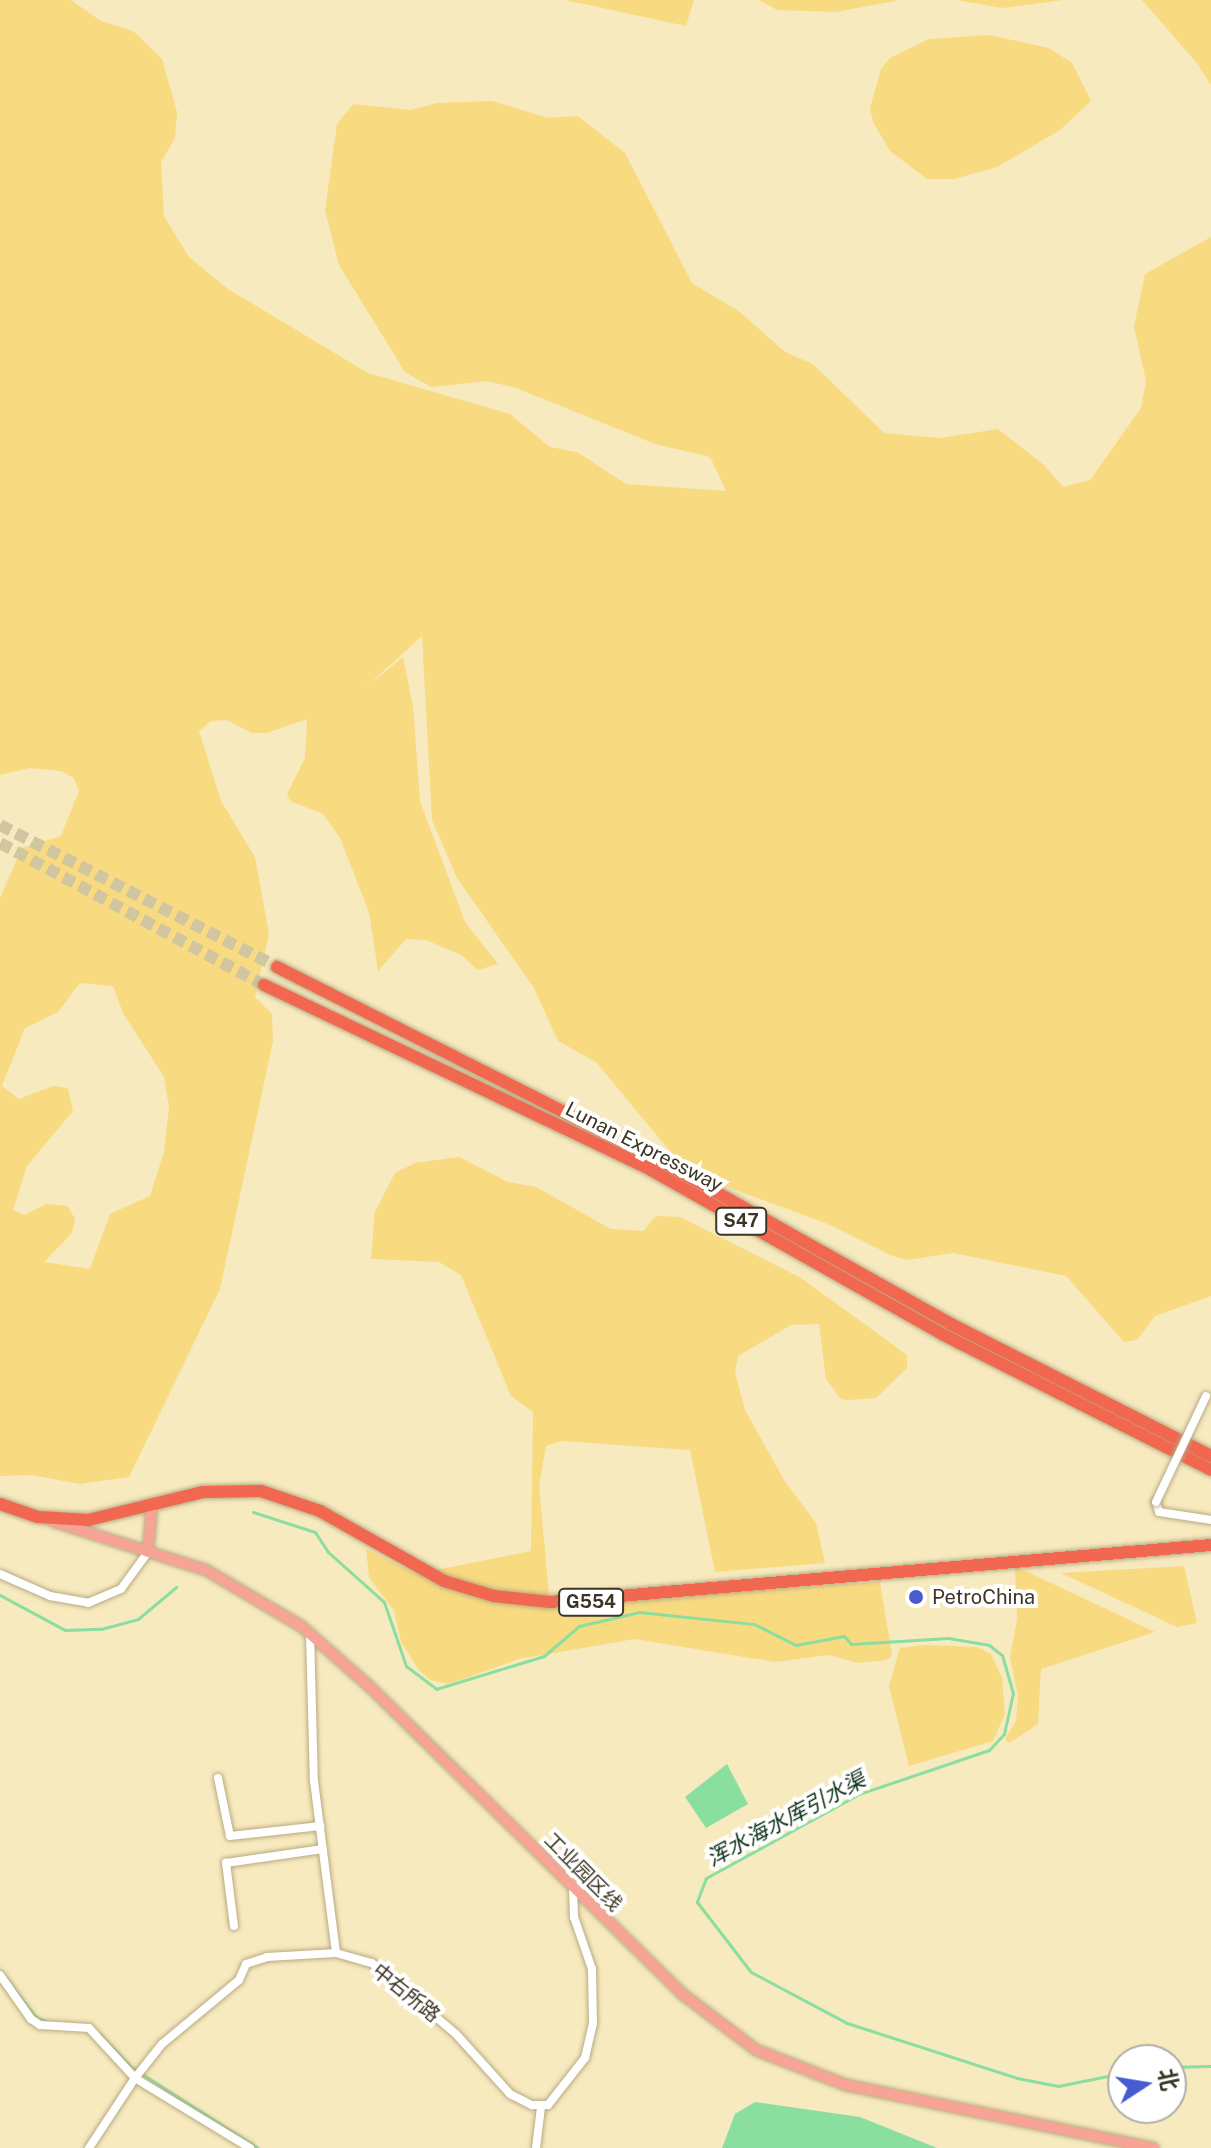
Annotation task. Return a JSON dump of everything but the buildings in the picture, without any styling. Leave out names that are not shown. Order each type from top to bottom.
[{"type":"highway","name":"Lunan Expressway","points":[[277,967],[657,1159],[951,1324],[1211,1456]]},
{"type":"highway","name":"Lunan Expressway","points":[[264,985],[651,1170],[944,1335],[1211,1470]]},
{"type":"highway","name":"G554","points":[[0,1504],[38,1517],[88,1520],[218,1490],[274,1494],[320,1511],[444,1581],[494,1596],[550,1602],[1211,1545]]},
{"type":"main road","points":[[148,1552],[152,1505]]},
{"type":"main road","name":"工业园区线","points":[[38,1517],[226,1579],[310,1633],[698,2008],[778,2062],[860,2088],[1154,2148]]},
{"type":"street","points":[[1206,1396],[1156,1502],[1159,1512],[1211,1520]]},
{"type":"street","points":[[0,1574],[50,1596],[88,1603],[121,1589],[148,1552]]},
{"type":"street","points":[[310,1633],[308,1694],[336,1953]]},
{"type":"street","points":[[218,1778],[230,1836],[320,1826]]},
{"type":"street","points":[[234,1926],[226,1863],[323,1849]]},
{"type":"street","points":[[536,2148],[541,2107],[571,2080],[591,2043],[592,1969],[574,1917],[573,1887]]},
{"type":"street","name":"中右所路","points":[[138,2075],[162,2044],[239,1980],[246,1964],[267,1957],[336,1953],[372,1963],[456,2034],[510,2094],[541,2107]]},
{"type":"street","points":[[0,1975],[31,2019],[40,2025],[89,2028],[138,2075],[250,2148]]},
{"type":"street","points":[[89,2148],[138,2075]]},
{"type":"shaded area","points":[[0,0],[71,0],[101,21],[133,31],[162,59],[177,112],[175,138],[161,162],[164,216],[189,257],[228,289],[368,373],[510,414],[550,447],[577,452],[626,484],[726,491],[710,457],[655,444],[516,388],[487,381],[431,387],[405,372],[339,265],[325,210],[337,124],[353,104],[410,110],[437,103],[492,101],[548,118],[578,116],[625,153],[692,283],[740,312],[785,352],[813,364],[884,433],[940,438],[998,429],[1044,465],[1063,487],[1090,480],[1141,408],[1146,381],[1134,326],[1145,274],[1211,237],[1211,1296],[1155,1316],[1137,1340],[1124,1342],[1066,1276],[953,1253],[907,1260],[828,1224],[687,1172],[596,1062],[558,1041],[534,988],[457,878],[432,820],[422,636],[365,688],[403,657],[413,706],[420,801],[465,922],[498,964],[478,970],[461,955],[426,940],[406,939],[378,971],[369,912],[340,838],[323,814],[290,801],[287,794],[305,758],[307,719],[267,733],[252,733],[227,720],[211,721],[199,731],[221,801],[255,857],[269,934],[255,997],[272,1014],[273,1041],[220,1289],[129,1477],[80,1484],[32,1475],[0,1476],[0,898],[22,848],[61,836],[79,791],[74,778],[61,771],[30,768],[0,775]],"holes":[[[80,983],[113,986],[123,1013],[164,1077],[169,1108],[164,1152],[150,1196],[110,1214],[90,1269],[44,1262],[72,1233],[75,1219],[68,1206],[46,1204],[25,1215],[13,1210],[27,1166],[73,1111],[68,1088],[53,1086],[19,1099],[2,1086],[25,1028],[58,1012]]]},
{"type":"shaded area","points":[[565,0],[694,0],[686,26]]},
{"type":"shaded area","points":[[759,0],[900,0],[836,12],[777,10]]},
{"type":"shaded area","points":[[956,0],[1063,0],[1002,8]]},
{"type":"shaded area","points":[[1142,0],[1211,0],[1211,85],[1196,62]]},
{"type":"shaded area","points":[[989,35],[1049,48],[1072,63],[1091,101],[1060,130],[997,167],[954,179],[927,179],[890,151],[873,122],[870,108],[881,69],[890,58],[929,39]]},
{"type":"shaded area","points":[[459,1157],[508,1182],[536,1187],[611,1229],[643,1231],[656,1216],[680,1217],[801,1278],[907,1355],[907,1368],[876,1398],[848,1400],[841,1399],[826,1379],[819,1324],[791,1325],[738,1356],[735,1372],[745,1410],[784,1480],[816,1523],[825,1563],[715,1572],[690,1450],[561,1441],[546,1446],[539,1486],[550,1605],[880,1582],[892,1655],[887,1660],[858,1663],[829,1655],[775,1662],[635,1639],[519,1659],[449,1684],[430,1680],[419,1670],[401,1642],[394,1611],[369,1577],[366,1549],[416,1574],[531,1551],[533,1412],[511,1396],[461,1275],[439,1262],[371,1259],[375,1212],[395,1173],[415,1163]]},
{"type":"shaded area","points":[[1015,1566],[1155,1632],[1041,1669],[1038,1724],[1009,1743],[1005,1739],[1016,1721],[1018,1696],[1010,1657],[1017,1619]]},
{"type":"shaded area","points":[[1184,1566],[1197,1623],[1177,1627],[1061,1573]]},
{"type":"shaded area","points":[[925,1645],[977,1647],[991,1654],[1002,1678],[1005,1714],[993,1741],[909,1766],[889,1686],[900,1648]]},
{"type":"shaded area","points":[[727,1764],[748,1804],[706,1828],[685,1797]]},
{"type":"shaded area","points":[[755,2102],[860,2117],[937,2148],[722,2148],[735,2114]]},
{"type":"waterway","name":"浑水海水库引水渠","points":[[253,1512],[315,1532],[328,1552],[384,1602],[406,1666],[436,1689],[544,1656],[579,1626],[639,1612],[754,1624],[796,1645],[844,1636],[851,1644],[948,1638],[989,1645],[1002,1655],[1013,1693],[1004,1734],[989,1750],[859,1794],[706,1878],[697,1902],[751,1972],[847,2023],[1017,2078],[1058,2086],[1107,2076]]},
{"type":"waterway","name":"浑水海水库引水渠","points":[[0,1595],[65,1630],[101,1629],[138,1619],[176,1587]]},
{"type":"waterway","points":[[0,1971],[36,2017],[48,2022]]},
{"type":"waterway","points":[[100,2034],[131,2067],[258,2148]]},
{"type":"waterway","name":"浑水海水库引水渠","points":[[1187,2067],[1211,2066]]},
{"type":"tunnel","points":[[0,825],[277,967]]},
{"type":"tunnel","points":[[0,843],[264,985]]},
{"type":"place","name":"PetroChina","points":[[916,1597]]}]
